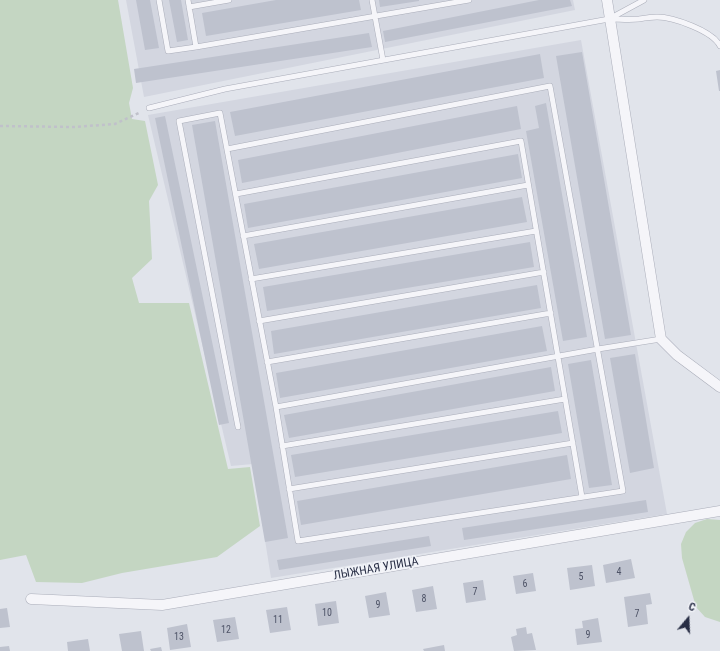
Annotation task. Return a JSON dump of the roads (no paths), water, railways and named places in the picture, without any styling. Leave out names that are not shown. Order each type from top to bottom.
[{"type":"street","points":[[607,0],[661,339],[677,355],[720,387]]},
{"type":"street","name":"ЛЫЖНАЯ УЛИЦА","points":[[31,599],[162,605],[720,511]]},
{"type":"lane","points":[[159,0],[168,52],[469,0]]},
{"type":"lane","points":[[188,0],[196,47]]},
{"type":"lane","points":[[189,7],[229,0]]},
{"type":"lane","points":[[372,0],[383,60]]},
{"type":"lane","points":[[610,19],[644,0]]},
{"type":"lane","points":[[149,108],[225,89],[610,19],[657,17],[669,18],[711,35],[720,46]]},
{"type":"lane","points":[[227,149],[550,86],[623,491],[298,541],[276,407],[220,113],[179,121],[238,427]]},
{"type":"lane","points":[[236,194],[521,141],[582,497]]},
{"type":"lane","points":[[244,236],[528,185]]},
{"type":"lane","points":[[252,279],[536,231]]},
{"type":"lane","points":[[260,321],[544,272]]},
{"type":"lane","points":[[267,362],[551,313]]},
{"type":"lane","points":[[276,407],[661,339]]},
{"type":"lane","points":[[282,446],[565,399]]},
{"type":"lane","points":[[289,489],[573,443]]}]
